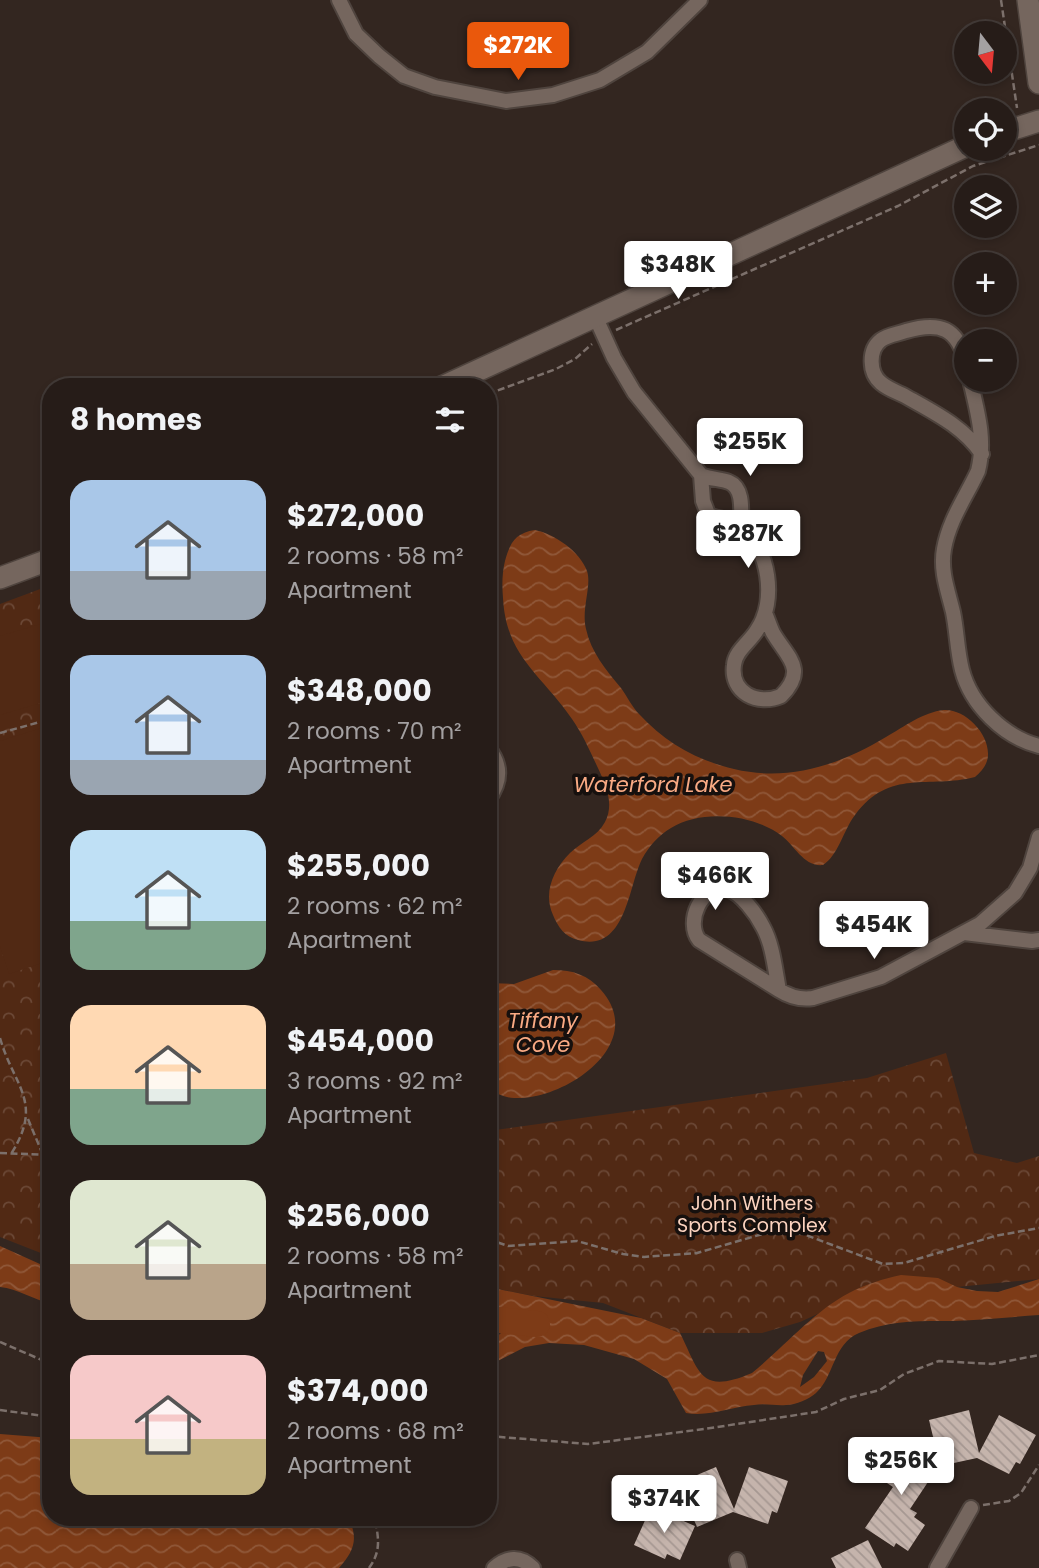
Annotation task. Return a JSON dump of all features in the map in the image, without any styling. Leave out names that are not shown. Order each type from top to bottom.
[{"type":"street","points":[[339,0],[356,34],[404,76],[435,87],[506,101],[553,95],[600,80],[647,52],[700,0]]},
{"type":"street","points":[[1028,0],[1039,83]]},
{"type":"street","points":[[1017,128],[1039,121]]},
{"type":"street","points":[[461,378],[954,151]]},
{"type":"street","points":[[595,316],[634,392],[701,475],[703,501],[708,514],[720,520],[741,524]]},
{"type":"street","points":[[954,336],[929,326],[883,339],[876,347],[871,364],[880,382],[958,428],[982,454]]},
{"type":"street","points":[[972,392],[981,433],[982,454],[978,471],[952,522],[943,551],[944,576],[960,662],[967,684],[981,706],[1006,730],[1039,746]]},
{"type":"street","points":[[701,475],[730,482],[736,488],[741,499],[741,524],[755,541],[763,557],[767,590],[765,613],[760,627],[739,652],[733,670],[738,686],[759,700],[781,696],[790,684],[794,669],[790,654],[773,633],[765,613]]},
{"type":"street","points":[[0,578],[42,562]]},
{"type":"street","points":[[497,759],[497,784]]},
{"type":"street","points":[[779,990],[765,930],[756,915],[732,892],[725,889],[711,892],[704,898],[694,916],[692,929],[695,934],[705,944],[779,990],[805,999],[869,982],[964,933],[993,914],[1015,893],[1037,857],[1039,837]]},
{"type":"street","points":[[964,933],[1039,940]]},
{"type":"street","points":[[937,1568],[971,1508]]},
{"type":"street","points":[[494,1568],[503,1561],[522,1559],[533,1568]]},
{"type":"path","points":[[1001,0],[1018,109]]},
{"type":"path","points":[[497,391],[556,369],[575,359],[604,336],[898,206],[973,166],[1039,145]]},
{"type":"path","points":[[0,733],[42,721]]},
{"type":"path","points":[[0,1038],[27,1105],[22,1138],[12,1154]]},
{"type":"path","points":[[27,1117],[42,1153]]},
{"type":"path","points":[[0,1153],[42,1155]]},
{"type":"path","points":[[497,1242],[508,1246],[578,1241],[622,1254],[644,1257],[697,1253],[766,1233],[803,1234],[883,1264],[904,1263],[995,1237],[1039,1228]]},
{"type":"path","points":[[0,1342],[42,1360]]},
{"type":"path","points":[[497,1437],[587,1444],[704,1429],[816,1412],[844,1399],[880,1390],[904,1374],[939,1362],[992,1364],[1039,1355]]},
{"type":"path","points":[[0,1410],[42,1416]]},
{"type":"path","points":[[971,1508],[1009,1501],[1021,1493],[1039,1465]]},
{"type":"path","points":[[369,1568],[375,1560],[380,1544],[377,1526]]},
{"type":"green space","points":[[42,588],[42,1253],[0,1237],[0,604]]},
{"type":"green space","points":[[42,624],[42,703],[0,715],[0,636]]},
{"type":"green space","points":[[42,728],[42,963],[9,974],[0,946],[0,741]]},
{"type":"green space","name":"John Withers Sports Complex","points":[[946,1053],[974,1153],[1017,1163],[1039,1156],[1039,1279],[957,1287],[879,1286],[800,1322],[762,1333],[680,1333],[603,1303],[534,1296],[497,1289],[497,1130],[867,1078]]},
{"type":"water","name":"Waterford Lake","points":[[535,530],[566,544],[584,564],[588,577],[585,621],[595,653],[636,711],[660,734],[682,749],[734,769],[754,773],[794,772],[850,756],[921,717],[944,710],[967,718],[980,731],[987,747],[988,758],[985,765],[975,777],[896,785],[882,791],[868,800],[855,815],[837,849],[823,865],[810,863],[782,836],[757,823],[712,816],[683,822],[662,834],[645,854],[616,927],[606,937],[594,941],[569,937],[557,924],[550,907],[551,882],[570,853],[602,827],[608,815],[609,800],[603,779],[579,730],[518,651],[506,618],[502,584],[507,555],[518,536]]},
{"type":"water","name":"Tiffany Cove","points":[[553,970],[580,974],[591,981],[601,990],[613,1010],[615,1030],[608,1049],[576,1079],[555,1090],[514,1098],[497,1093],[497,983],[514,984]]},
{"type":"water","points":[[0,1246],[42,1265],[42,1301],[0,1287]]},
{"type":"water","points":[[901,1275],[938,1278],[957,1287],[998,1292],[1039,1279],[1039,1315],[905,1322],[870,1329],[850,1338],[822,1386],[806,1399],[790,1405],[758,1404],[703,1414],[686,1413],[667,1379],[634,1359],[584,1345],[549,1343],[525,1347],[497,1361],[497,1336],[503,1331],[504,1322],[497,1308],[497,1289],[641,1318],[680,1333],[692,1359],[704,1376],[712,1381],[722,1382],[752,1373],[836,1301],[875,1282]],"holes":[[[818,1351],[824,1352],[827,1361],[814,1377],[800,1387],[803,1375]]]},
{"type":"water","points":[[0,1434],[42,1437],[42,1526],[351,1526],[354,1538],[348,1556],[339,1568],[0,1568]]},
{"type":"building","points":[[969,1410],[979,1453],[999,1415],[1036,1435],[1020,1464],[1016,1462],[1009,1474],[977,1458],[940,1466],[929,1420]]},
{"type":"building","points":[[898,1441],[938,1467],[910,1509],[917,1513],[914,1517],[925,1525],[908,1551],[896,1543],[894,1547],[865,1528],[893,1487],[875,1475]]},
{"type":"building","points":[[716,1467],[734,1509],[749,1467],[788,1481],[777,1513],[772,1511],[768,1524],[733,1512],[697,1527],[678,1483]]},
{"type":"building","points":[[651,1507],[695,1526],[680,1560],[667,1554],[665,1559],[634,1545]]},
{"type":"building","points":[[868,1540],[882,1568],[836,1568],[831,1558]]},
{"type":"waterway","points":[[497,1320],[537,1324]]}]
